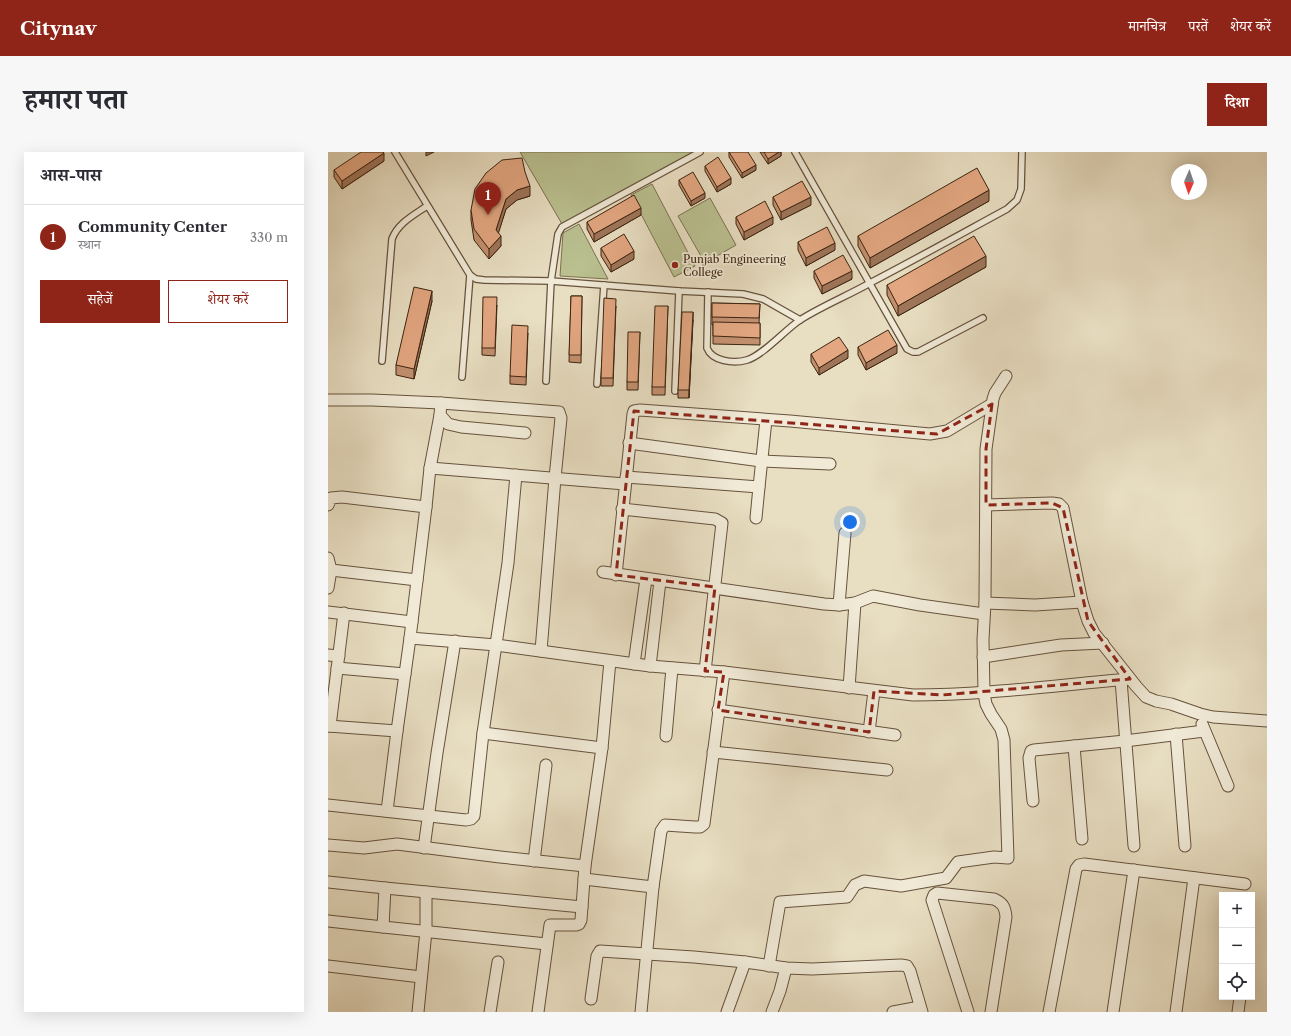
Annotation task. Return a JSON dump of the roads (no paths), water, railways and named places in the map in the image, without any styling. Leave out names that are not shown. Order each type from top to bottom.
[{"type":"street","points":[[769,966],[780,902],[847,897],[855,886],[864,881],[901,886],[946,878],[958,862],[994,857],[1008,858],[1004,740],[1001,729],[990,714],[986,704],[984,693],[983,657],[985,609],[986,449],[992,404],[995,393],[1006,376]]},
{"type":"street","points":[[328,400],[441,403],[559,412],[561,418],[541,651]]},
{"type":"street","points":[[387,811],[410,638],[430,468],[441,403]]},
{"type":"street","points":[[616,574],[632,414],[634,411],[640,410],[790,421],[916,434],[938,434],[947,432],[992,404]]},
{"type":"street","points":[[440,415],[448,424],[461,427],[525,433]]},
{"type":"street","points":[[756,518],[766,420]]},
{"type":"street","points":[[629,443],[762,461],[830,464]]},
{"type":"street","points":[[430,468],[555,478],[759,487]]},
{"type":"street","points":[[328,805],[427,817],[466,820],[471,819],[474,816],[483,734],[508,563],[516,475]]},
{"type":"street","points":[[328,506],[331,498],[342,497],[426,507]]},
{"type":"street","points":[[986,505],[1052,503],[1059,504],[1063,508],[1082,602],[1088,621],[1094,633],[1126,679],[1146,697],[1213,717],[1267,721]]},
{"type":"street","points":[[622,509],[715,519],[720,520],[722,523],[723,527],[714,587],[705,671]]},
{"type":"street","points":[[839,605],[846,533]]},
{"type":"street","points":[[328,558],[331,570],[328,588]]},
{"type":"street","points":[[331,570],[417,580]]},
{"type":"street","points":[[603,572],[839,605],[855,603],[873,596],[914,604],[985,609],[1082,602]]},
{"type":"street","points":[[634,664],[646,579]]},
{"type":"street","points":[[650,666],[660,581]]},
{"type":"street","points":[[849,688],[855,603]]},
{"type":"street","points":[[328,612],[412,622]]},
{"type":"street","points":[[344,613],[334,656],[337,668],[329,726],[397,731]]},
{"type":"street","points":[[410,638],[496,645],[650,666],[724,672],[913,695],[984,693],[1001,690],[1126,679]]},
{"type":"street","points":[[424,848],[427,817],[455,641]]},
{"type":"street","points":[[983,657],[1061,646],[1102,643]]},
{"type":"street","points":[[538,1012],[550,925],[576,925],[579,924],[581,920],[585,866],[602,748],[610,661]]},
{"type":"street","points":[[337,668],[405,674]]},
{"type":"street","points":[[666,736],[672,668]]},
{"type":"street","points":[[641,1012],[653,887],[661,831],[665,825],[700,827],[704,824],[724,672]]},
{"type":"street","points":[[1126,679],[1125,741],[1134,846]]},
{"type":"street","points":[[869,732],[874,691]]},
{"type":"street","points":[[718,710],[894,735]]},
{"type":"street","points":[[1200,714],[1204,731],[1228,786]]},
{"type":"street","points":[[1033,801],[1029,758],[1031,751],[1204,731]]},
{"type":"street","points":[[483,734],[602,748]]},
{"type":"street","points":[[1176,734],[1185,846]]},
{"type":"street","points":[[1074,746],[1082,839]]},
{"type":"street","points":[[713,752],[887,770]]},
{"type":"street","points":[[534,861],[546,765]]},
{"type":"street","points":[[328,845],[364,848],[396,844],[585,866]]},
{"type":"street","points":[[1049,1012],[1076,869],[1079,865],[1084,864],[1245,884]]},
{"type":"street","points":[[1113,1012],[1134,870]]},
{"type":"street","points":[[1176,1012],[1194,878]]},
{"type":"street","points":[[584,879],[653,887]]},
{"type":"street","points":[[328,882],[582,907]]},
{"type":"street","points":[[383,927],[385,888]]},
{"type":"street","points":[[418,1012],[426,931],[426,892]]},
{"type":"street","points":[[968,1012],[932,900],[934,895],[937,893],[994,899],[1001,902],[1005,908],[1006,917],[991,1012]]},
{"type":"street","points":[[328,921],[547,944]]},
{"type":"street","points":[[591,999],[597,956],[600,951],[694,957],[786,968],[812,969],[907,966],[910,971],[921,1010],[893,1012]]},
{"type":"street","points":[[490,1012],[498,962]]},
{"type":"street","points":[[727,1012],[745,962]]},
{"type":"street","points":[[328,966],[421,977]]},
{"type":"street","points":[[772,1012],[780,991],[786,968]]},
{"type":"street","points":[[1238,1012],[1240,1000]]},
{"type":"lane","points":[[395,152],[470,275],[476,279],[550,281],[744,294],[763,298],[800,320]]},
{"type":"lane","points":[[546,381],[550,281],[558,234],[562,227],[700,152]]},
{"type":"lane","points":[[795,152],[907,349],[913,352],[918,352],[983,318]]},
{"type":"lane","points":[[708,292],[706,348],[708,352],[716,358],[739,362],[747,360],[757,354],[800,320],[870,284],[1007,209],[1017,200],[1021,189],[1022,152]]},
{"type":"lane","points":[[382,361],[392,239],[401,224],[427,206]]},
{"type":"lane","points":[[462,378],[470,275]]},
{"type":"lane","points":[[597,384],[604,285]]},
{"type":"lane","points":[[675,390],[679,290]]},
{"type":"place","name":"Community Center","points":[[488,215]]},
{"type":"place","name":"Punjab Engineering College","points":[[675,265]]}]
